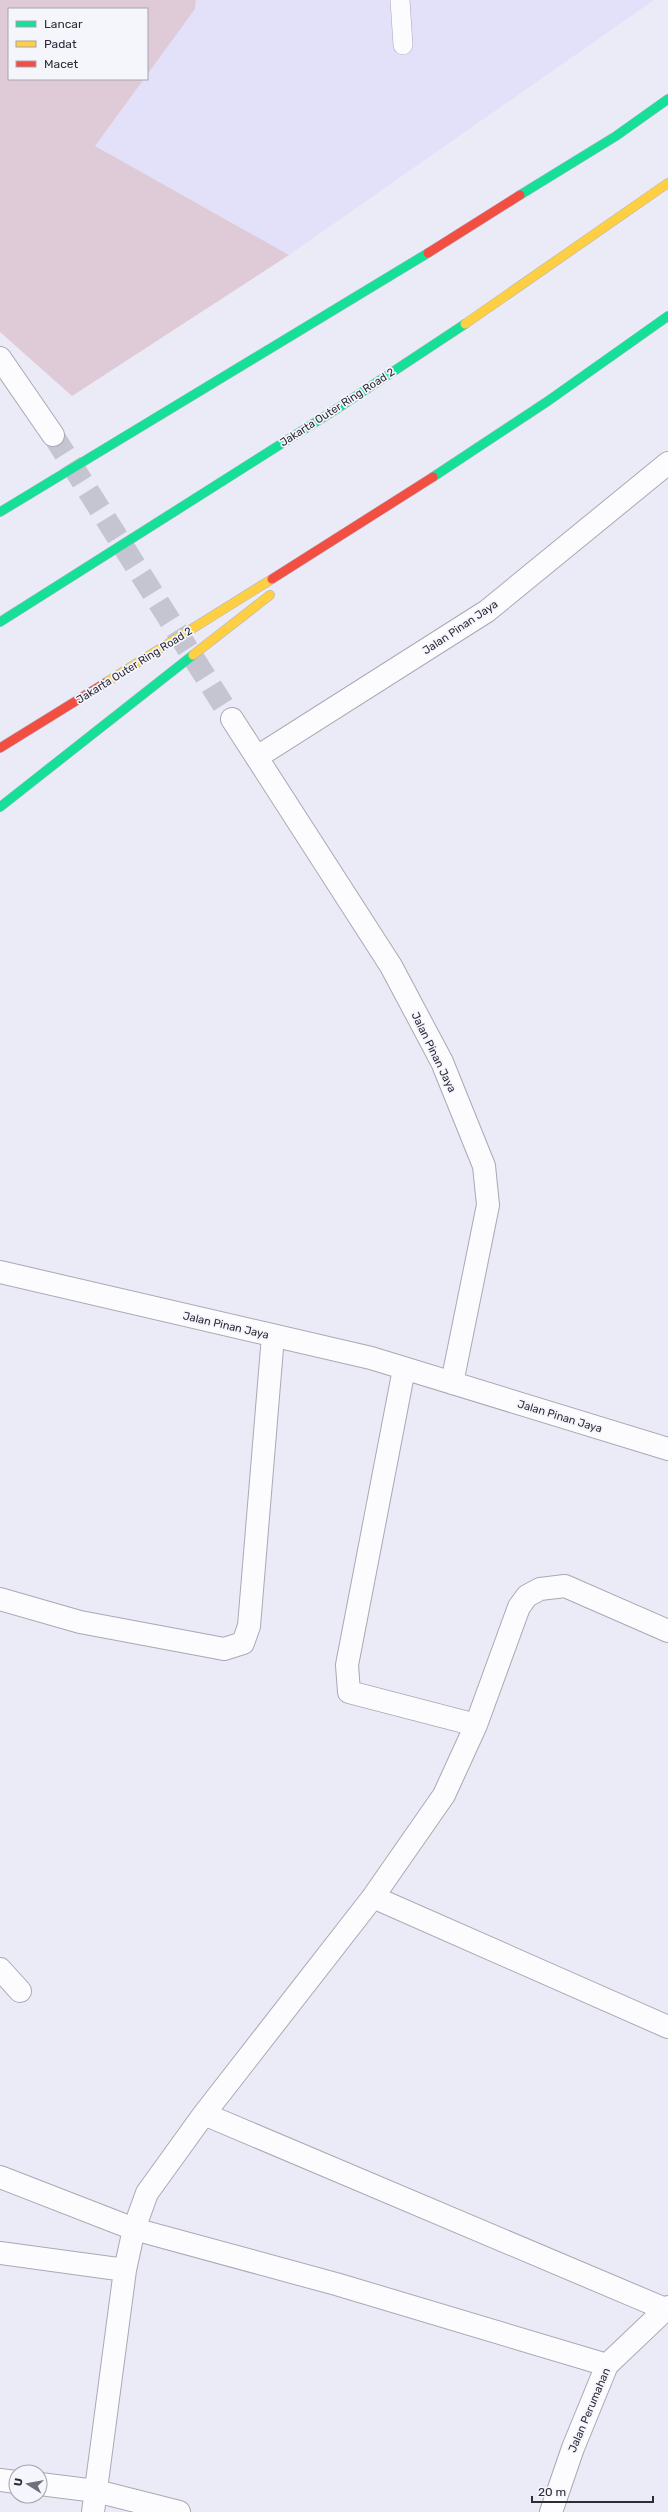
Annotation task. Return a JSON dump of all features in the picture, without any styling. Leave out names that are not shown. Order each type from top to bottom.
[{"type":"highway","points":[[0,512],[373,286],[616,136],[668,99]]},
{"type":"highway","name":"Jakarta Outer Ring Road 2","points":[[0,622],[376,382],[576,249],[668,182]]},
{"type":"highway","name":"Jakarta Outer Ring Road 2","points":[[0,748],[353,529],[548,401],[668,316]]},
{"type":"highway","points":[[290,579],[353,529]]},
{"type":"highway","points":[[0,807],[278,589]]},
{"type":"street","points":[[0,358],[53,435]]},
{"type":"street","name":"Jalan Pinan Jaya","points":[[257,757],[487,612],[668,463]]},
{"type":"street","name":"Jalan Pinan Jaya","points":[[232,719],[391,966],[442,1062],[484,1166],[488,1205],[452,1383]]},
{"type":"street","name":"Jalan Pinan Jaya","points":[[0,1272],[371,1358],[668,1449]]},
{"type":"street","points":[[0,1599],[80,1622],[224,1649],[243,1643],[249,1626],[273,1336]]},
{"type":"street","points":[[404,1369],[347,1665],[349,1692],[476,1725]]},
{"type":"street","points":[[93,2512],[125,2270],[134,2229],[147,2193],[204,2114],[373,1897],[444,1795],[476,1725],[519,1607],[527,1596],[540,1589],[565,1586],[668,1631]]},
{"type":"street","points":[[373,1897],[668,2027]]},
{"type":"street","points":[[0,1969],[20,1991]]},
{"type":"street","points":[[204,2114],[666,2308]]},
{"type":"street","points":[[0,2177],[134,2229],[336,2284],[607,2366]]},
{"type":"street","points":[[0,2253],[125,2270]]},
{"type":"street","name":"Jalan Perumahan","points":[[551,2512],[572,2448],[607,2366],[666,2308]]},
{"type":"street","points":[[48,2485],[96,2491],[179,2512]]},
{"type":"lane","points":[[400,0],[403,45]]},
{"type":"shaded area","points":[[0,0],[196,0],[195,9],[148,74],[148,8],[8,8],[8,80],[143,80],[95,146],[289,255],[72,396],[0,332]]},
{"type":"shaded area","points":[[196,0],[654,0],[289,255],[94,146],[143,80],[148,80],[148,74],[195,9]]},
{"type":"tunnel","points":[[53,435],[232,719]]},
{"type":"traffic: fast","points":[[520,195],[616,136],[668,99]]},
{"type":"traffic: fast","points":[[0,512],[428,253]]},
{"type":"traffic: fast","points":[[433,477],[548,401],[668,316]]},
{"type":"traffic: fast","points":[[0,622],[338,408],[465,324]]},
{"type":"traffic: fast","points":[[0,807],[193,655]]},
{"type":"traffic: slow","points":[[465,324],[668,183]]},
{"type":"traffic: slow","points":[[105,683],[272,579]]},
{"type":"traffic: slow","points":[[193,655],[270,595]]},
{"type":"traffic: jam","points":[[428,253],[520,195]]},
{"type":"traffic: jam","points":[[272,579],[433,477]]},
{"type":"traffic: jam","points":[[0,748],[105,683]]}]
